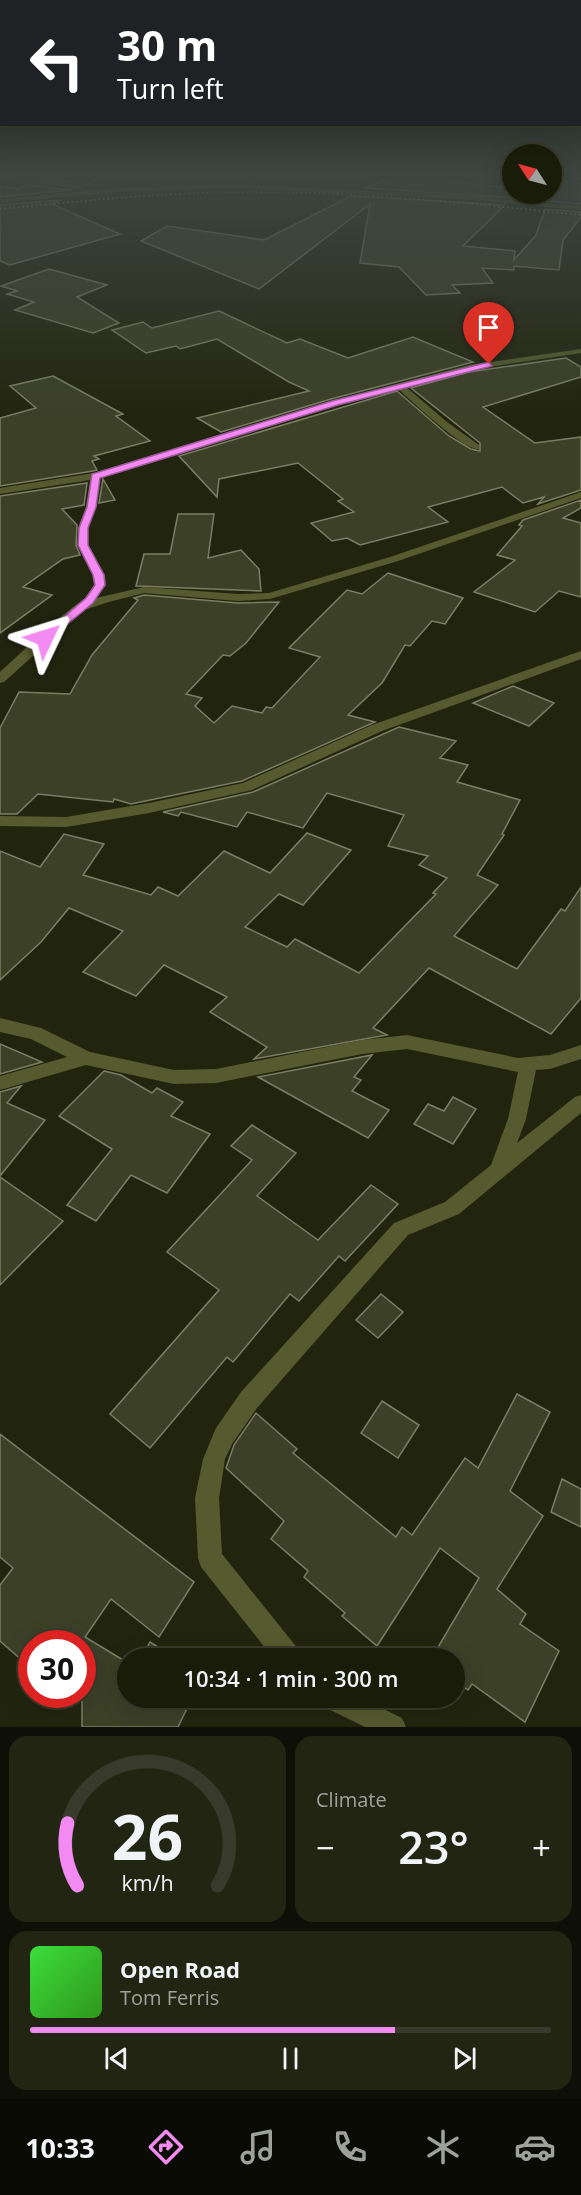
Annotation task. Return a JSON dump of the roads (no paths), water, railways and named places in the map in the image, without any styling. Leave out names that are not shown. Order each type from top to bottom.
[{"type":"street","points":[[0,491],[95,476],[400,386],[470,368],[581,351]]},
{"type":"street","points":[[400,386],[444,424],[476,447]]},
{"type":"street","points":[[0,679],[60,624],[82,608],[100,585],[99,575],[83,545],[83,528],[92,507],[95,476]]},
{"type":"street","points":[[82,608],[128,592],[147,590],[251,598],[286,592],[394,559],[581,495]]},
{"type":"street","points":[[0,821],[66,822],[149,808],[247,787],[377,728],[581,655]]},
{"type":"street","points":[[0,1025],[35,1033],[86,1058],[174,1077],[216,1076],[362,1047],[407,1042],[518,1065],[550,1062],[581,1052]]},
{"type":"street","points":[[0,1083],[86,1058]]},
{"type":"street","points":[[499,1168],[519,1110],[528,1064]]},
{"type":"street","points":[[281,1648],[210,1558],[207,1498],[214,1459],[224,1436],[249,1400],[402,1229],[452,1208],[581,1102]]},
{"type":"street","points":[[354,1708],[393,1727]]}]
